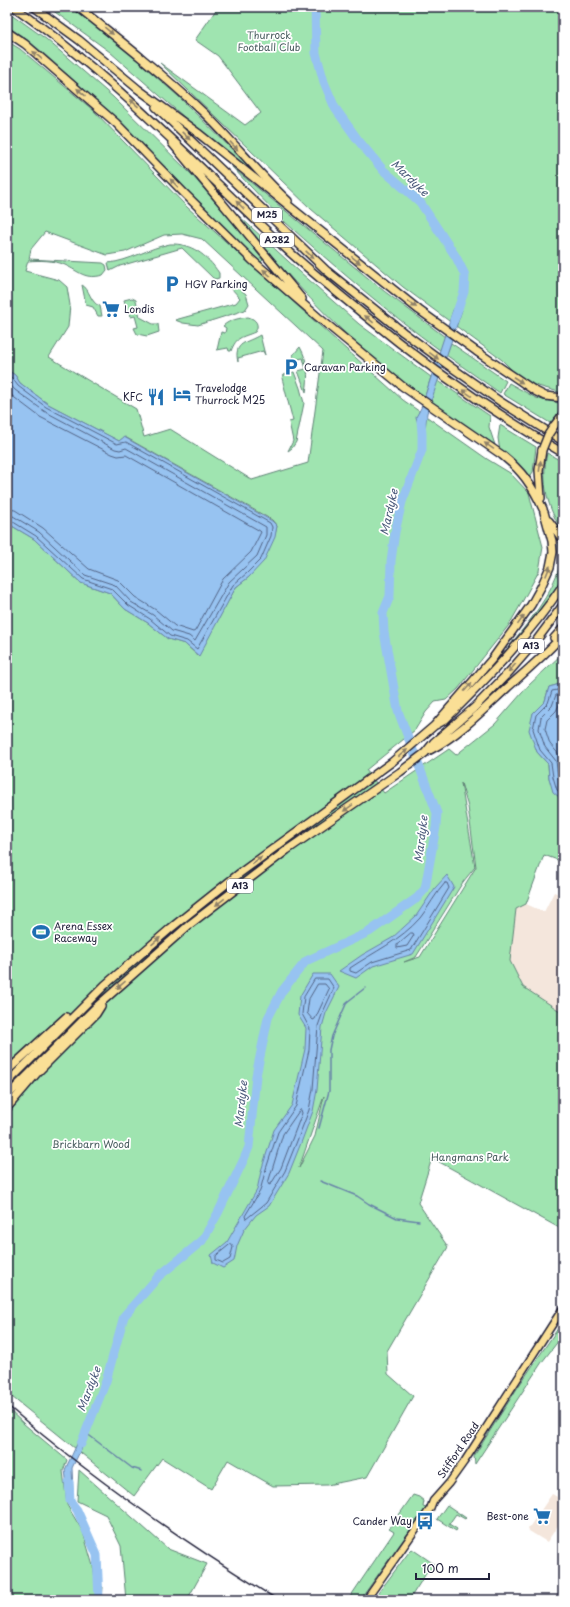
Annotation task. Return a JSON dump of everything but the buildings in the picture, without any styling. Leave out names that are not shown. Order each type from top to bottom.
[{"type":"highway","points":[[34,7],[79,40],[138,89],[198,133],[330,240],[469,347],[540,393],[550,397],[563,398]]},
{"type":"highway","points":[[78,7],[156,70],[204,113],[273,187],[330,240]]},
{"type":"highway","name":"A282","points":[[16,8],[87,62],[162,130],[284,247],[399,343],[512,422],[563,453]]},
{"type":"highway","points":[[7,32],[25,44],[116,123],[252,260],[318,317],[371,361],[429,405],[502,455],[519,470],[529,482],[551,524],[563,540]]},
{"type":"highway","name":"M25","points":[[138,89],[327,271],[403,332],[459,374],[515,411],[563,440]]},
{"type":"highway","points":[[162,130],[175,148],[318,317]]},
{"type":"highway","points":[[443,718],[493,658],[531,605],[550,567],[553,552],[552,541],[538,483],[539,470],[542,450],[548,435],[563,414]]},
{"type":"highway","name":"A13","points":[[7,1071],[84,1001],[105,985],[171,928],[240,873],[406,751],[508,656],[536,622],[563,585]]},
{"type":"highway","name":"A13","points":[[7,1096],[61,1040],[108,996],[189,925],[287,850],[380,786],[453,731],[510,671],[536,641],[563,605]]},
{"type":"highway","points":[[513,683],[563,628]]},
{"type":"highway","points":[[453,731],[522,676],[563,635]]},
{"type":"highway","name":"A13","points":[[7,1083],[105,985]]},
{"type":"highway","name":"A13","points":[[7,1108],[37,1073],[96,1014],[108,996]]},
{"type":"main road","name":"Stifford Road","points":[[366,1600],[430,1509],[433,1501],[449,1483],[464,1462],[563,1308]]},
{"type":"shaded area","points":[[554,892],[563,896],[563,1013],[523,987],[510,961],[516,909],[526,904],[544,912]]},
{"type":"shaded area","points":[[552,1494],[561,1499],[560,1501],[563,1503],[563,1518],[547,1542],[528,1529]]},
{"type":"green space","points":[[48,7],[74,7],[178,96],[252,169],[251,171],[192,124],[110,52]]},
{"type":"green space","name":"Thurrock Football Club","points":[[218,7],[563,7],[563,392],[524,382],[502,360],[403,287],[311,209],[160,63],[245,125],[261,113],[218,56],[195,40]]},
{"type":"green space","points":[[10,13],[46,39],[113,97],[192,175],[263,260],[260,263],[256,260],[141,143],[93,98],[31,43],[7,27],[7,17]]},
{"type":"green space","points":[[7,41],[20,49],[93,110],[187,207],[403,400],[487,459],[510,473],[529,493],[543,547],[539,571],[509,625],[458,689],[446,700],[435,702],[426,712],[415,730],[366,770],[384,793],[449,749],[456,755],[495,724],[529,685],[563,653],[563,685],[560,684],[549,687],[545,701],[533,713],[537,752],[548,764],[549,778],[559,797],[563,797],[563,862],[544,855],[526,904],[516,909],[510,961],[523,987],[563,1013],[563,1230],[432,1158],[418,1203],[448,1247],[387,1351],[388,1374],[413,1396],[367,1477],[327,1485],[273,1486],[228,1460],[211,1489],[162,1458],[134,1496],[7,1393],[7,523],[34,539],[81,583],[110,593],[125,609],[148,623],[168,639],[185,644],[198,656],[236,587],[249,577],[276,531],[277,526],[272,520],[125,437],[119,441],[48,404],[20,383],[15,375],[7,370]],"holes":[[[45,232],[107,255],[125,252],[164,235],[182,234],[202,239],[323,351],[308,463],[252,480],[170,429],[144,437],[136,409],[49,357],[68,327],[70,305],[67,287],[59,280],[25,271],[28,261],[57,262],[92,277],[103,275],[107,270],[106,265],[103,263],[29,259],[31,249]],[[461,783],[468,807],[476,867],[420,957],[404,962],[416,957],[463,882],[475,867]],[[324,1096],[315,1136],[299,1168]]]},
{"type":"green space","points":[[232,167],[384,291],[445,337],[441,351],[323,256],[285,222]]},
{"type":"green space","points":[[239,216],[359,324],[431,377],[425,396],[390,372],[325,314],[295,283]]},
{"type":"green space","points":[[170,244],[178,244],[198,251],[219,273],[219,278],[213,278],[182,248],[120,266],[110,271],[108,263],[124,260],[154,248]]},
{"type":"green space","points":[[232,283],[246,294],[249,304],[245,310],[198,325],[183,323],[175,320],[236,303],[240,298],[231,288]]},
{"type":"green space","points":[[82,285],[85,287],[94,302],[100,306],[102,316],[98,316],[93,307],[86,305]]},
{"type":"green space","points":[[132,298],[136,300],[140,317],[153,324],[158,324],[159,332],[147,336],[137,334],[134,328],[138,327],[135,316],[131,317],[124,300]]},
{"type":"green space","points":[[248,317],[253,319],[257,325],[255,332],[238,340],[231,351],[229,351],[228,348],[217,350],[221,332],[225,333],[226,328],[223,326],[231,321]]},
{"type":"green space","points":[[260,335],[265,355],[263,351],[238,358],[238,362],[237,355],[239,347]]},
{"type":"green space","points":[[451,343],[506,381],[500,393],[446,355]]},
{"type":"green space","points":[[300,347],[305,358],[307,369],[306,392],[298,371],[306,369],[303,358],[294,360],[293,355]]},
{"type":"green space","points":[[294,372],[304,403],[296,442],[288,451],[293,441],[289,422],[293,421],[282,378],[284,375]]},
{"type":"green space","points":[[437,380],[490,416],[489,427],[495,445],[430,401]]},
{"type":"green space","points":[[509,383],[536,398],[563,404],[563,408],[550,423],[503,394]]},
{"type":"green space","points":[[500,425],[536,447],[533,472],[531,475],[527,475],[500,452],[498,438]]},
{"type":"green space","points":[[547,453],[563,462],[563,532],[557,523],[549,504],[545,484],[545,464]]},
{"type":"green space","points":[[559,543],[563,547],[563,572],[560,580],[535,616],[499,659],[539,608],[552,586],[559,566]]},
{"type":"green space","points":[[563,1321],[563,1335],[542,1362],[475,1464],[474,1456],[518,1387]]},
{"type":"green space","points":[[7,1408],[67,1460],[63,1471],[67,1505],[83,1532],[93,1566],[95,1579],[103,1587],[102,1600],[7,1600]]},
{"type":"green space","points":[[79,1470],[168,1549],[207,1564],[187,1600],[126,1600],[121,1546],[106,1515],[77,1501]]},
{"type":"green space","points":[[413,1495],[424,1501],[423,1507],[426,1508],[360,1600],[348,1600],[394,1532],[389,1529]]},
{"type":"green space","points":[[447,1505],[466,1518],[465,1519],[456,1514],[449,1524],[457,1529],[456,1531],[437,1519]]},
{"type":"green space","points":[[412,1549],[434,1564],[433,1568],[427,1572],[409,1600],[373,1600],[409,1552]]},
{"type":"water","points":[[455,307],[462,310],[427,413],[425,430],[419,428],[416,417],[421,408]]},
{"type":"water","points":[[7,370],[15,375],[20,383],[48,404],[119,441],[124,437],[272,521],[277,526],[275,537],[264,561],[249,577],[236,587],[199,656],[185,644],[168,639],[148,623],[125,609],[110,593],[81,583],[34,539],[7,523]]},
{"type":"water","points":[[560,684],[563,685],[563,797],[559,797],[553,792],[549,778],[548,764],[537,752],[529,730],[533,713],[545,701],[549,687]]},
{"type":"water","points":[[447,875],[454,887],[413,954],[373,966],[356,978],[339,971],[362,955],[392,938],[416,916],[435,888]]},
{"type":"water","points":[[313,974],[330,974],[339,987],[326,1013],[322,1027],[317,1090],[313,1111],[289,1173],[269,1206],[256,1215],[244,1230],[237,1246],[234,1261],[223,1268],[213,1263],[211,1255],[227,1242],[257,1190],[261,1171],[274,1130],[292,1105],[305,1049],[306,1028],[298,1015],[300,996]]},
{"type":"water","points":[[83,1431],[88,1435],[72,1468],[73,1491],[68,1494],[65,1470]]},
{"type":"waterway","name":"Mardyke","points":[[315,7],[316,53],[324,82],[335,108],[358,140],[383,170],[420,202],[456,257],[465,275],[464,292],[454,320]]},
{"type":"waterway","name":"Mardyke","points":[[81,1444],[106,1381],[124,1316],[159,1276],[202,1241],[218,1213],[244,1159],[249,1147],[256,1076],[268,1018],[282,991],[306,961],[369,932],[417,898],[425,889],[437,813],[398,711],[384,632],[383,613],[390,596],[391,561],[395,532],[402,502],[422,450],[422,417]]},
{"type":"waterway","points":[[319,1128],[329,1091],[329,1050],[332,1036],[347,1002],[365,988]]},
{"type":"waterway","points":[[320,1181],[357,1196],[369,1204],[397,1218],[419,1221]]},
{"type":"waterway","points":[[86,1433],[132,1468],[142,1471]]},
{"type":"waterway","name":"Mardyke","points":[[69,1482],[70,1501],[77,1510],[97,1555],[99,1600]]},
{"type":"railway","points":[[7,1405],[71,1458],[138,1508],[207,1555],[278,1600]]},
{"type":"place","name":"HGV Parking","points":[[172,284]]},
{"type":"place","name":"Londis","points":[[111,309]]},
{"type":"place","name":"Caravan Parking","points":[[291,367]]},
{"type":"place","name":"Travelodge Thurrock M25","points":[[182,394]]},
{"type":"place","name":"KFC","points":[[156,397]]},
{"type":"place","name":"Arena Essex Raceway","points":[[41,932]]},
{"type":"place","name":"Best-one","points":[[542,1516]]},
{"type":"place","name":"Cander Way","points":[[425,1521]]},
{"type":"park label","name":"Brickbarn Wood","points":[[91,1144]]},
{"type":"park label","name":"Hangmans Park","points":[[470,1157]]}]
